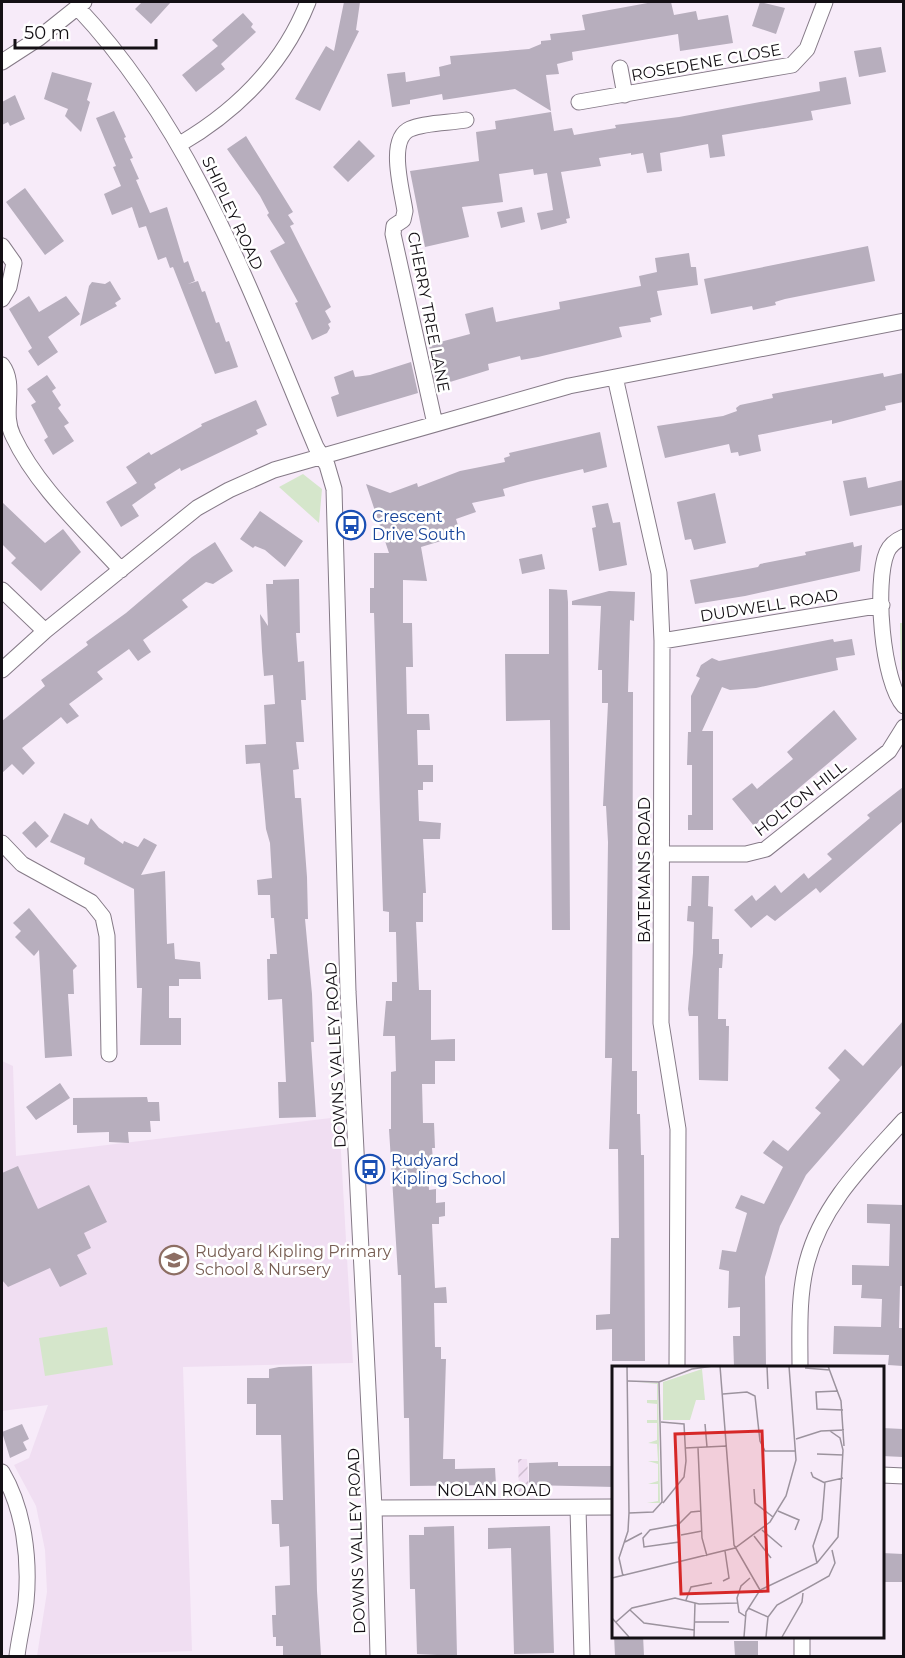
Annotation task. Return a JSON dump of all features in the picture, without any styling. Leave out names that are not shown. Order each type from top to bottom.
[{"type":"street","points":[[180,144],[229,110],[265,76],[285,49],[308,2]]},
{"type":"street","name":"ROSEDENE CLOSE","points":[[579,102],[792,64],[807,49],[825,2]]},
{"type":"street","points":[[2,62],[39,38],[81,5]]},
{"type":"street","name":"SHIPLEY ROAD","points":[[81,5],[180,144],[224,231],[322,454]]},
{"type":"street","name":"ROSEDENE CLOSE","points":[[620,68],[625,95]]},
{"type":"street","name":"CHERRY TREE LANE","points":[[435,424],[393,234],[394,226],[403,220],[405,211],[396,145],[401,135],[411,128],[466,120]]},
{"type":"street","points":[[2,246],[14,262],[14,271],[2,299]]},
{"type":"street","points":[[2,670],[45,631],[197,508],[229,490],[274,470],[322,454],[569,386],[903,321]]},
{"type":"street","points":[[2,365],[9,379],[7,410],[10,428],[22,453],[55,497],[121,570]]},
{"type":"street","name":"BATEMANS ROAD","points":[[615,377],[659,573],[662,641],[660,1023],[678,1129],[677,1366]]},
{"type":"street","name":"DOWNS VALLEY ROAD","points":[[322,454],[334,489],[348,992],[374,1508],[378,1656]]},
{"type":"street","points":[[903,537],[893,544],[885,560],[882,605],[888,673],[896,696],[903,706]]},
{"type":"street","points":[[2,590],[45,631]]},
{"type":"street","name":"DUDWELL ROAD","points":[[662,641],[882,605]]},
{"type":"street","name":"HOLTON HILL","points":[[662,854],[746,854],[766,849],[881,758],[895,743],[903,727]]},
{"type":"street","points":[[2,843],[22,864],[83,898],[103,916],[107,936],[109,1054]]},
{"type":"street","points":[[800,1366],[804,1277],[816,1234],[840,1192],[903,1120]]},
{"type":"street","points":[[2,1472],[11,1490],[21,1522],[27,1556],[26,1604],[16,1656]]},
{"type":"street","points":[[884,1475],[903,1476]]},
{"type":"street","name":"NOLAN ROAD","points":[[374,1508],[612,1507]]},
{"type":"street","points":[[578,1508],[582,1656]]},
{"type":"street","points":[[802,1637],[802,1656]]},
{"type":"shaded area","name":"Rudyard Kipling Primary School & Nursery","points":[[2,1061],[13,1066],[16,1156],[339,1117],[353,1363],[183,1367],[192,1651],[37,1656],[47,1592],[45,1550],[36,1506],[14,1465],[29,1458],[48,1405],[2,1411]]},
{"type":"shaded area","points":[[518,1459],[527,1459],[529,1492],[519,1492]]},
{"type":"green space","points":[[303,474],[322,489],[319,523],[279,487]]},
{"type":"green space","points":[[900,623],[903,623],[903,674],[901,669]]},
{"type":"green space","points":[[107,1327],[113,1365],[45,1376],[39,1338]]},
{"type":"building","points":[[142,2],[171,2],[151,24],[135,9]]},
{"type":"building","points":[[344,2],[360,2],[356,30],[359,31],[320,111],[295,99],[326,46],[334,51]]},
{"type":"building","points":[[653,2],[671,2],[674,15],[696,11],[698,20],[728,15],[733,43],[680,51],[678,34],[572,52],[573,60],[557,64],[559,74],[546,75],[551,111],[515,89],[443,100],[442,94],[410,100],[410,104],[392,107],[387,74],[405,72],[406,82],[440,76],[439,67],[451,64],[450,56],[529,49],[541,44],[541,41],[551,40],[550,34],[585,30],[582,15]]},
{"type":"building","points":[[760,2],[785,8],[776,34],[752,26]]},
{"type":"building","points":[[243,13],[253,24],[251,27],[256,32],[221,64],[225,69],[196,92],[182,75],[218,46],[212,40]]},
{"type":"building","points":[[881,47],[886,72],[859,77],[854,51]]},
{"type":"building","points":[[52,72],[92,83],[87,100],[90,102],[81,132],[65,116],[68,109],[44,99]]},
{"type":"building","points":[[846,77],[851,104],[811,111],[813,120],[722,135],[725,156],[710,158],[708,144],[660,153],[662,171],[647,173],[643,153],[631,155],[631,153],[599,158],[601,166],[561,172],[570,218],[566,219],[567,223],[541,230],[537,213],[553,210],[547,173],[534,175],[533,169],[499,174],[503,202],[462,207],[469,237],[425,247],[410,171],[479,161],[476,132],[496,129],[495,121],[551,112],[554,131],[572,128],[574,135],[616,128],[615,125],[679,117],[820,91],[819,82]]},
{"type":"building","points":[[15,95],[25,119],[10,126],[8,122],[2,125],[2,102]]},
{"type":"building","points":[[114,111],[126,137],[124,138],[133,158],[130,159],[139,179],[136,180],[150,213],[167,207],[184,263],[188,261],[195,281],[188,284],[198,281],[202,292],[205,291],[216,323],[219,322],[226,342],[229,341],[238,367],[215,374],[173,267],[170,268],[166,257],[158,260],[146,226],[139,228],[132,207],[112,215],[104,194],[121,186],[113,167],[116,166],[96,118]]},
{"type":"building","points":[[246,136],[293,212],[288,215],[294,224],[290,226],[331,307],[325,311],[331,322],[328,324],[330,328],[327,333],[312,340],[295,303],[298,302],[270,251],[285,243],[267,215],[269,213],[260,196],[227,149]]},
{"type":"building","points":[[359,140],[375,156],[348,182],[333,167]]},
{"type":"building","points":[[25,188],[64,241],[45,255],[6,202]]},
{"type":"building","points":[[522,207],[525,222],[501,228],[497,212]]},
{"type":"building","points":[[868,246],[875,281],[785,299],[775,302],[776,305],[753,310],[752,306],[711,314],[704,279]]},
{"type":"building","points":[[689,253],[691,267],[696,267],[698,285],[657,291],[662,315],[650,318],[651,322],[619,327],[622,337],[538,357],[521,360],[520,356],[488,364],[489,370],[437,386],[429,345],[470,334],[465,314],[493,307],[496,322],[560,309],[559,302],[641,286],[639,276],[657,272],[655,258]]},
{"type":"building","points":[[110,281],[121,299],[115,303],[117,306],[80,326],[89,286],[92,282],[105,284]]},
{"type":"building","points":[[29,296],[39,312],[66,296],[80,314],[48,337],[58,352],[38,366],[28,351],[32,348],[9,309]]},
{"type":"building","points":[[411,362],[418,393],[337,417],[331,397],[339,394],[334,377],[353,370],[355,377],[370,375]]},
{"type":"building","points":[[883,373],[884,377],[903,373],[903,402],[885,406],[886,410],[832,424],[832,420],[758,435],[761,451],[739,456],[738,452],[731,453],[729,444],[665,458],[657,426],[723,416],[737,411],[736,408],[740,405],[773,398],[772,394]]},
{"type":"building","points":[[47,375],[56,388],[52,391],[61,405],[58,408],[69,423],[64,426],[74,441],[53,455],[44,440],[48,437],[31,405],[36,402],[27,389]]},
{"type":"building","points":[[256,400],[267,425],[256,430],[258,434],[181,471],[180,468],[154,484],[156,488],[132,505],[139,516],[121,527],[106,502],[137,483],[126,467],[149,452],[151,455],[202,426],[201,424]]},
{"type":"building","points":[[600,432],[607,467],[584,473],[583,469],[528,482],[503,489],[505,496],[472,503],[476,512],[456,519],[461,535],[421,547],[427,581],[403,580],[403,623],[412,623],[413,667],[406,667],[407,714],[429,714],[430,730],[417,730],[418,765],[433,765],[433,782],[423,782],[423,790],[418,790],[419,821],[441,823],[440,839],[423,839],[426,893],[423,893],[423,922],[416,922],[419,990],[431,990],[431,1040],[455,1039],[455,1061],[435,1061],[435,1084],[422,1084],[423,1123],[434,1123],[433,1160],[427,1160],[429,1190],[436,1189],[436,1203],[445,1202],[445,1216],[439,1217],[439,1224],[432,1224],[435,1288],[446,1287],[447,1303],[434,1303],[435,1347],[441,1347],[441,1359],[446,1359],[443,1459],[455,1459],[455,1469],[495,1468],[496,1485],[410,1486],[409,1418],[404,1418],[401,1275],[398,1275],[389,1129],[391,1129],[391,1072],[396,1071],[395,1036],[383,1036],[386,1001],[392,1001],[392,982],[397,982],[396,932],[389,932],[389,912],[383,911],[374,613],[370,613],[370,588],[374,588],[374,553],[389,553],[366,484],[390,493],[417,483],[418,487],[460,471],[505,462],[504,458],[510,456],[509,453]]},
{"type":"building","points":[[866,477],[868,488],[903,480],[903,505],[850,516],[843,481]]},
{"type":"building","points":[[715,493],[726,543],[694,550],[691,539],[685,540],[677,502]]},
{"type":"building","points":[[2,502],[45,543],[63,529],[81,552],[41,591],[11,563],[16,558],[2,544]]},
{"type":"building","points":[[608,503],[613,523],[620,522],[627,565],[599,571],[592,528],[596,527],[592,506]]},
{"type":"building","points":[[260,511],[303,541],[285,567],[265,550],[255,546],[253,548],[240,539]]},
{"type":"building","points":[[215,542],[233,571],[213,584],[206,582],[182,600],[188,607],[143,640],[151,652],[138,661],[129,649],[97,672],[103,679],[69,704],[79,716],[67,724],[61,717],[22,748],[35,763],[23,775],[12,764],[2,773],[2,721],[45,686],[41,680],[88,645],[86,642],[126,613],[192,557]]},
{"type":"building","points":[[853,542],[854,547],[862,545],[860,571],[745,596],[695,604],[690,580],[758,567],[760,564],[806,555],[805,552]]},
{"type":"building","points":[[542,554],[545,569],[522,574],[519,559]]},
{"type":"building","points":[[299,579],[300,633],[296,633],[298,662],[304,661],[306,700],[301,700],[304,742],[296,742],[299,769],[293,770],[295,798],[301,798],[307,877],[308,919],[305,919],[312,994],[314,1042],[311,1042],[316,1117],[279,1118],[278,1082],[286,1082],[282,999],[268,1000],[267,959],[270,959],[270,954],[277,954],[274,918],[271,918],[270,895],[258,895],[257,880],[272,878],[270,843],[266,829],[260,763],[246,764],[245,745],[266,744],[264,705],[275,704],[273,675],[264,676],[262,651],[260,614],[268,626],[266,584],[273,584],[273,580]]},
{"type":"building","points":[[549,589],[567,590],[568,602],[570,930],[552,930],[550,720],[506,721],[505,654],[549,654]]},
{"type":"building","points":[[609,591],[635,592],[634,621],[630,620],[628,692],[633,692],[632,1071],[637,1071],[637,1114],[640,1114],[641,1155],[644,1155],[645,1361],[612,1361],[612,1329],[596,1330],[596,1315],[610,1314],[611,1238],[619,1238],[618,1149],[609,1149],[612,1058],[605,1058],[608,842],[606,806],[603,806],[608,703],[602,703],[602,670],[598,670],[601,606],[572,605],[572,601]]},
{"type":"building","points":[[833,639],[834,642],[852,639],[855,655],[836,658],[838,670],[756,688],[730,690],[722,687],[702,731],[713,731],[713,830],[688,830],[688,815],[692,815],[692,765],[687,765],[688,732],[691,732],[691,696],[700,678],[696,676],[701,665],[712,658],[719,661]]},
{"type":"building","points":[[834,710],[857,739],[754,826],[732,799],[752,783],[757,789],[793,759],[787,752]]},
{"type":"building","points":[[903,787],[903,821],[820,893],[816,888],[775,921],[767,915],[751,928],[734,910],[752,895],[756,901],[775,885],[781,893],[804,873],[808,879],[832,859],[827,854],[870,818],[867,815]]},
{"type":"building","points":[[64,813],[88,825],[91,818],[99,828],[123,844],[124,841],[138,847],[144,838],[157,845],[141,875],[165,871],[167,944],[174,943],[175,959],[200,962],[201,979],[179,979],[179,986],[169,986],[169,1018],[181,1018],[181,1045],[140,1045],[142,988],[137,988],[134,889],[84,864],[85,858],[50,842]]},
{"type":"building","points":[[35,821],[49,836],[36,848],[22,833]]},
{"type":"building","points":[[692,876],[709,876],[708,906],[713,907],[712,939],[719,939],[719,954],[723,954],[722,968],[719,968],[718,1019],[726,1019],[726,1026],[729,1026],[728,1081],[699,1080],[698,1016],[689,1016],[688,1009],[694,922],[687,921],[688,906],[691,906]]},
{"type":"building","points":[[29,908],[77,966],[73,970],[74,994],[68,994],[72,1056],[45,1058],[39,950],[34,956],[15,937],[21,931],[13,923]]},
{"type":"building","points":[[903,1021],[903,1064],[806,1175],[780,1226],[765,1277],[766,1366],[734,1366],[733,1336],[740,1336],[740,1307],[728,1308],[729,1271],[719,1269],[722,1250],[736,1252],[747,1213],[735,1208],[741,1195],[764,1204],[783,1167],[763,1153],[773,1140],[788,1151],[821,1113],[815,1108],[840,1080],[828,1068],[845,1049],[863,1066]]},
{"type":"building","points":[[60,1083],[70,1098],[36,1120],[26,1107]]},
{"type":"building","points":[[147,1097],[148,1102],[159,1102],[160,1121],[150,1121],[151,1132],[128,1132],[129,1143],[109,1142],[109,1132],[77,1133],[77,1125],[73,1125],[73,1098]]},
{"type":"building","points":[[18,1166],[38,1209],[89,1185],[107,1222],[84,1233],[91,1248],[77,1255],[87,1274],[60,1287],[50,1268],[8,1287],[2,1280],[2,1173]]},
{"type":"building","points":[[867,1204],[903,1205],[903,1286],[900,1286],[899,1328],[903,1328],[903,1366],[888,1365],[889,1355],[833,1354],[834,1326],[881,1327],[882,1299],[861,1298],[862,1285],[852,1285],[852,1265],[889,1266],[890,1224],[867,1223]]},
{"type":"building","points":[[312,1366],[317,1591],[321,1656],[283,1656],[283,1646],[276,1646],[276,1637],[273,1637],[272,1615],[276,1615],[275,1586],[290,1585],[289,1546],[280,1547],[279,1524],[272,1524],[271,1500],[283,1500],[281,1435],[256,1435],[256,1404],[247,1404],[247,1378],[269,1378],[269,1369],[279,1367]]},
{"type":"building","points":[[22,1424],[29,1439],[23,1442],[27,1450],[10,1458],[2,1432]]},
{"type":"building","points":[[884,1428],[903,1429],[903,1457],[884,1456]]},
{"type":"building","points":[[558,1462],[558,1466],[612,1466],[612,1487],[529,1485],[529,1463]]},
{"type":"building","points":[[454,1526],[457,1656],[417,1654],[415,1589],[410,1589],[409,1535],[424,1535],[424,1527]]},
{"type":"building","points":[[550,1526],[554,1653],[514,1654],[511,1548],[488,1549],[488,1528]]},
{"type":"building","points":[[884,1553],[903,1554],[903,1582],[884,1582]]},
{"type":"building","points":[[614,1637],[643,1637],[644,1656],[615,1656]]},
{"type":"building","points":[[734,1641],[758,1641],[758,1656],[735,1656]]},
{"type":"place","name":"Crescent Drive South","points":[[351,525]]},
{"type":"place","name":"Rudyard Kipling School","points":[[370,1169]]},
{"type":"place","name":"Rudyard Kipling Primary School & Nursery","points":[[174,1260]]}]
